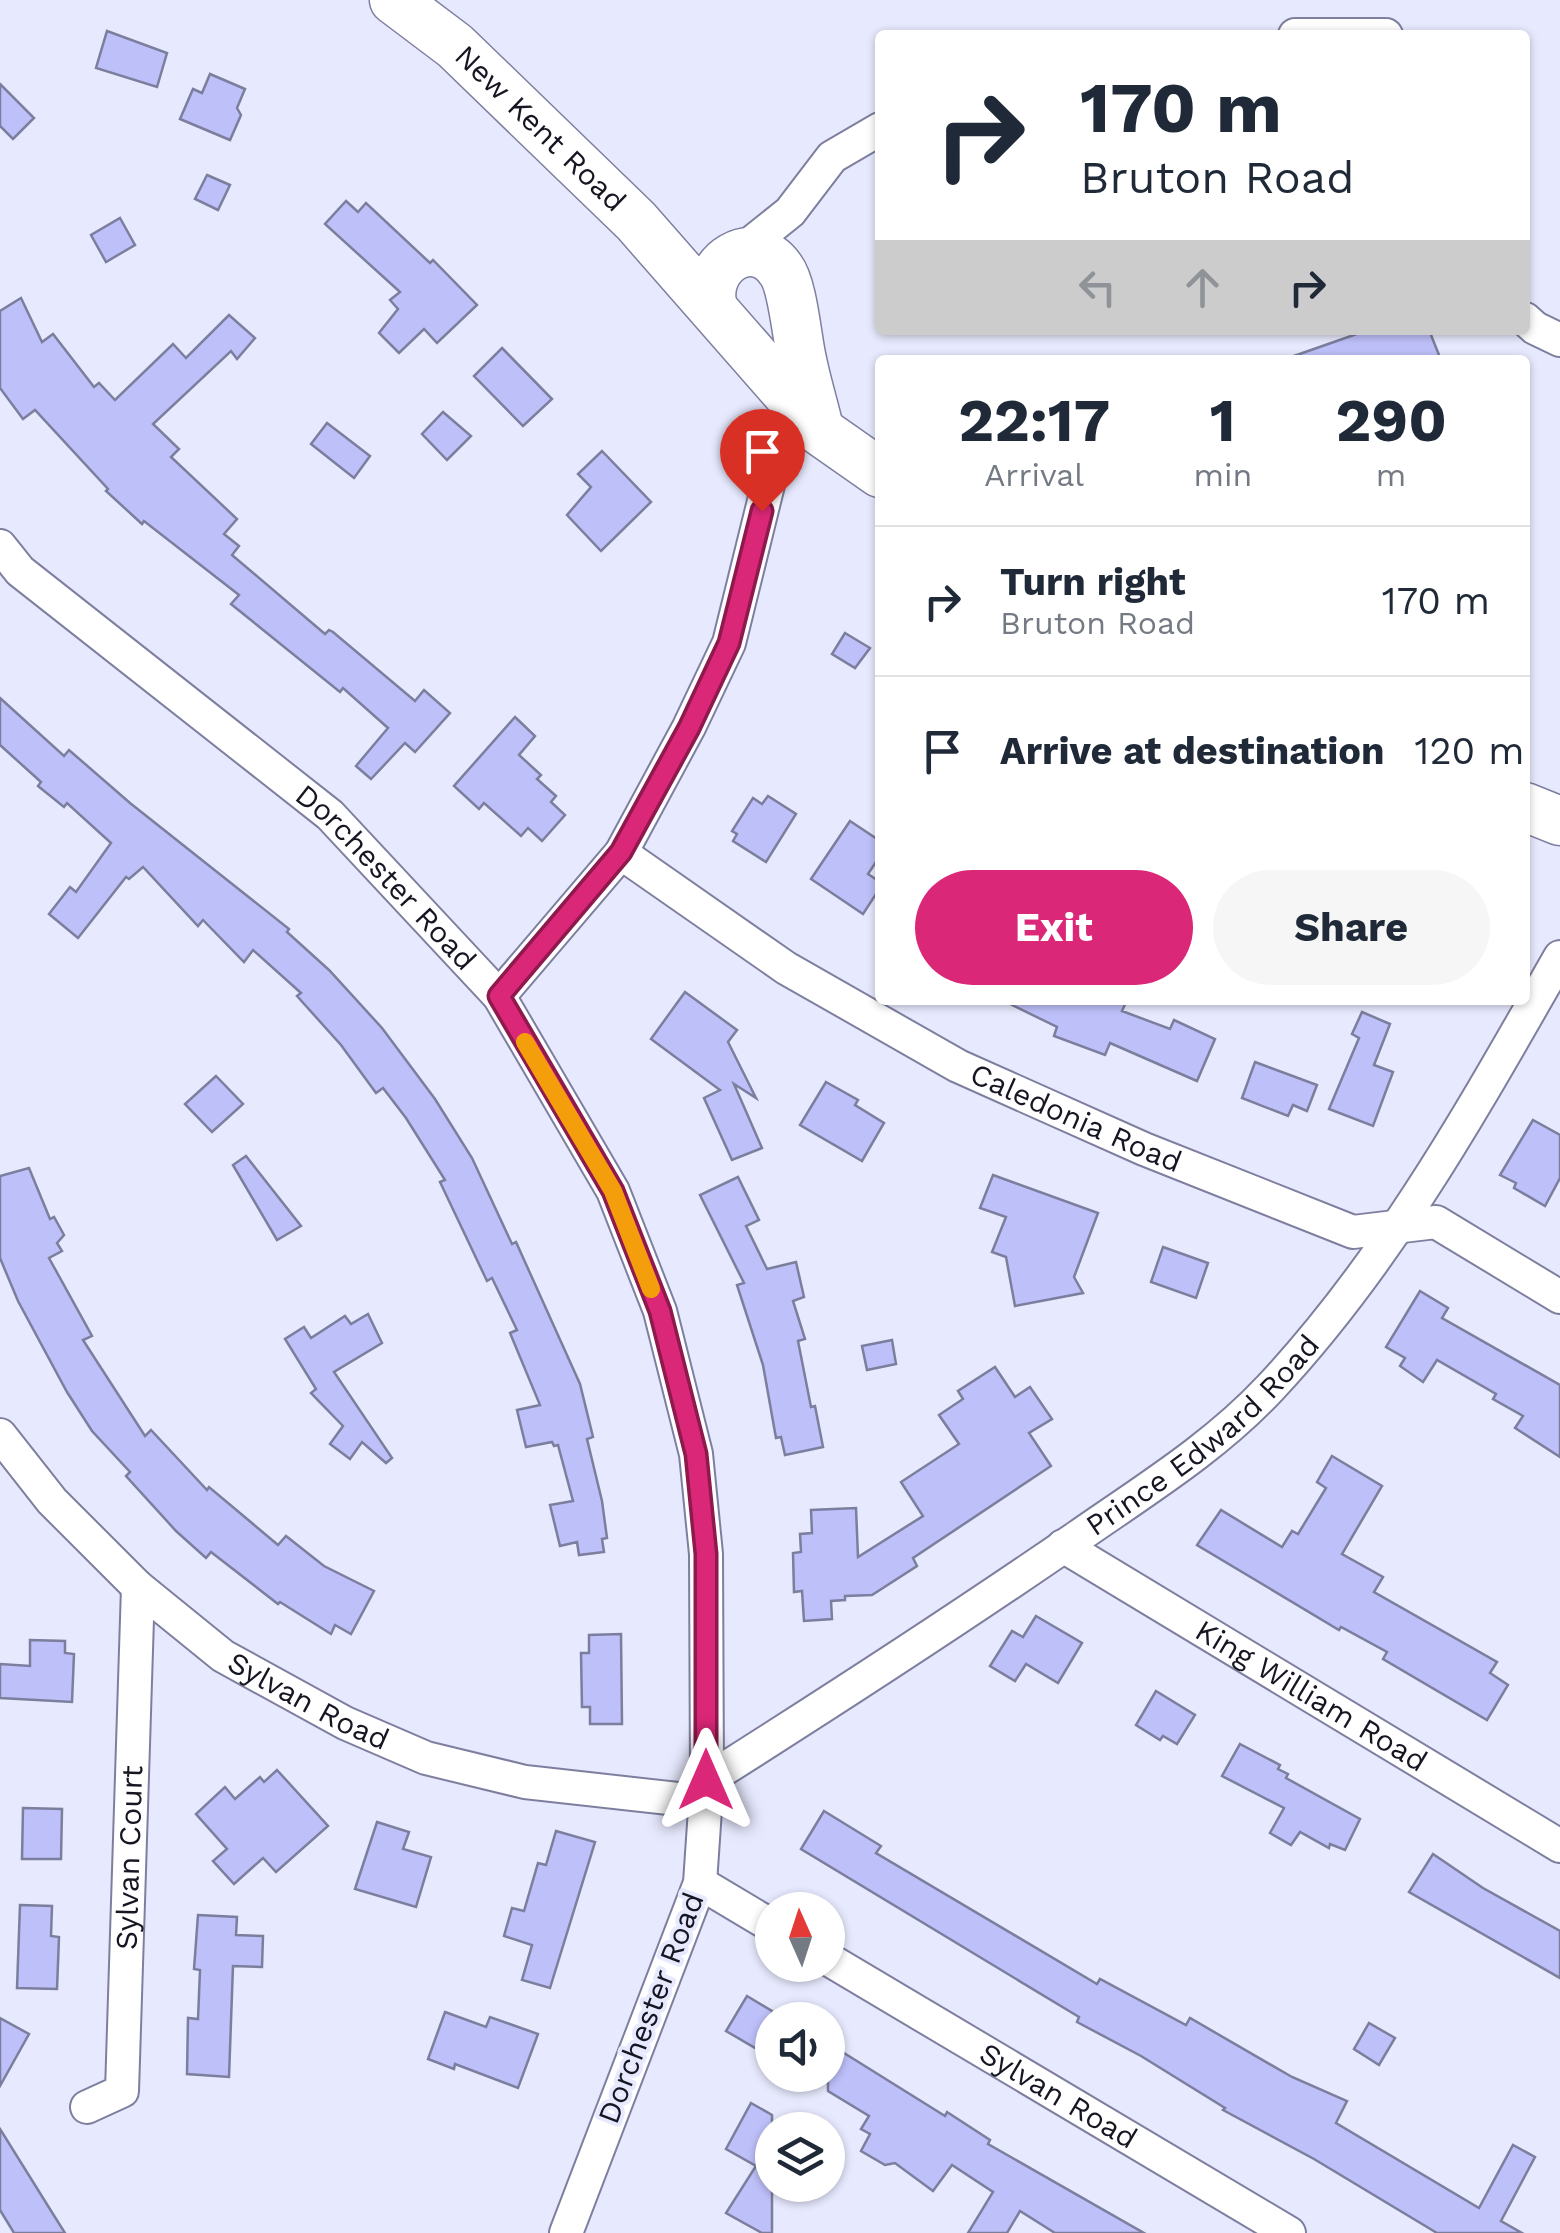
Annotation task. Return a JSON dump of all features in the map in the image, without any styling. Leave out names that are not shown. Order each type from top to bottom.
[{"type":"street","name":"New Kent Road","points":[[394,0],[455,46],[636,221],[805,414],[875,469]]},
{"type":"street","points":[[788,290],[778,320],[754,332],[721,318],[710,283],[729,259],[790,212],[832,157],[875,132]]},
{"type":"street","points":[[499,996],[621,852],[689,728],[729,643],[805,414],[788,290],[790,212]]},
{"type":"street","name":"New Kent Road","points":[[636,221],[729,259],[748,253],[761,255],[782,271],[788,290]]},
{"type":"street","points":[[1530,324],[1560,340]]},
{"type":"street","name":"Dorchester Road","points":[[0,546],[20,571],[330,815],[499,996],[613,1191],[660,1311],[696,1454],[706,1554],[706,1791],[700,1883],[566,2233]]},
{"type":"street","points":[[1530,809],[1560,820]]},
{"type":"street","name":"Caledonia Road","points":[[621,852],[786,968],[958,1066],[1144,1150],[1354,1232],[1436,1222],[1560,1297]]},
{"type":"street","name":"Prince Edward Road","points":[[706,1791],[1196,1454],[1268,1391],[1348,1299],[1399,1226],[1560,956]]},
{"type":"street","name":"Sylvan Road","points":[[0,1435],[52,1501],[138,1588],[223,1656],[345,1723],[426,1758],[525,1782],[706,1791]]},
{"type":"street","name":"King William Road","points":[[1064,1546],[1560,1846]]},
{"type":"street","name":"Sylvan Court","points":[[87,2107],[122,2091],[138,1588]]},
{"type":"street","points":[[700,1883],[755,1916]]},
{"type":"street","name":"Sylvan Road","points":[[845,1969],[1288,2233]]},
{"type":"building","points":[[107,31],[167,53],[157,87],[96,68]]},
{"type":"building","points":[[210,74],[245,89],[237,108],[241,115],[230,140],[180,119],[193,89],[202,93]]},
{"type":"building","points":[[0,84],[34,118],[13,139],[0,126]]},
{"type":"building","points":[[207,175],[230,185],[218,210],[195,199]]},
{"type":"building","points":[[346,201],[358,212],[366,203],[430,263],[433,260],[477,305],[437,343],[424,329],[399,353],[379,333],[398,309],[390,300],[400,292],[325,224]]},
{"type":"building","points":[[120,218],[135,245],[106,262],[91,235]]},
{"type":"building","points":[[21,298],[42,342],[53,334],[94,387],[99,383],[115,400],[173,344],[186,358],[229,315],[255,338],[237,359],[231,351],[153,424],[179,449],[171,457],[237,519],[224,534],[239,546],[232,555],[325,634],[333,632],[415,701],[424,690],[450,713],[415,752],[405,743],[371,779],[356,766],[388,728],[343,688],[340,692],[231,604],[239,595],[144,521],[142,524],[106,491],[35,410],[23,419],[0,388],[0,311]]},
{"type":"building","points":[[1354,335],[1431,335],[1439,355],[1297,355]]},
{"type":"building","points":[[502,348],[552,399],[523,426],[474,376]]},
{"type":"building","points":[[443,412],[471,436],[447,460],[422,434]]},
{"type":"building","points":[[327,423],[370,456],[354,478],[311,444]]},
{"type":"building","points":[[602,451],[651,502],[601,551],[567,515],[591,487],[578,474]]},
{"type":"building","points":[[845,633],[870,648],[855,668],[832,654]]},
{"type":"building","points":[[0,698],[64,756],[69,750],[289,929],[287,932],[329,970],[382,1028],[435,1099],[472,1158],[512,1244],[516,1242],[580,1384],[593,1437],[587,1439],[602,1501],[607,1538],[602,1539],[604,1552],[579,1555],[577,1542],[560,1546],[550,1505],[573,1501],[558,1445],[552,1442],[526,1447],[517,1410],[540,1405],[510,1333],[517,1330],[492,1278],[487,1281],[440,1182],[445,1180],[406,1118],[383,1088],[376,1093],[341,1045],[297,996],[301,993],[253,950],[244,962],[203,920],[198,926],[143,867],[129,879],[126,877],[78,938],[49,914],[70,887],[76,892],[111,843],[67,803],[64,807],[38,786],[41,782],[0,745]]},
{"type":"building","points":[[515,717],[535,736],[519,755],[541,775],[537,779],[556,796],[551,802],[565,815],[542,841],[528,828],[521,836],[484,803],[479,809],[454,786]]},
{"type":"building","points":[[768,796],[796,814],[766,862],[733,841],[737,834],[732,831],[753,798],[762,804]]},
{"type":"building","points":[[850,821],[875,838],[875,864],[868,874],[875,879],[875,896],[863,914],[811,879]]},
{"type":"building","points":[[685,992],[737,1030],[728,1042],[756,1098],[734,1084],[762,1148],[732,1160],[704,1098],[720,1090],[651,1039]]},
{"type":"building","points":[[1012,1005],[1125,1005],[1122,1011],[1170,1029],[1174,1020],[1215,1039],[1197,1081],[1110,1043],[1105,1055],[1054,1036],[1057,1027]]},
{"type":"building","points":[[1362,1012],[1390,1024],[1374,1065],[1393,1072],[1373,1126],[1329,1109],[1359,1038],[1352,1034]]},
{"type":"building","points":[[1255,1062],[1317,1085],[1307,1111],[1293,1105],[1288,1116],[1242,1098]]},
{"type":"building","points":[[216,1076],[243,1104],[212,1132],[185,1104]]},
{"type":"building","points":[[826,1082],[858,1100],[855,1105],[884,1123],[862,1161],[800,1125]]},
{"type":"building","points":[[1533,1120],[1560,1135],[1560,1178],[1545,1206],[1500,1175]]},
{"type":"building","points":[[246,1156],[301,1226],[277,1240],[233,1165]]},
{"type":"building","points":[[29,1168],[50,1219],[54,1217],[64,1235],[57,1243],[62,1251],[49,1258],[92,1336],[83,1340],[145,1436],[151,1430],[207,1490],[209,1487],[278,1545],[286,1536],[324,1566],[374,1591],[351,1634],[335,1625],[331,1634],[278,1604],[211,1552],[206,1558],[126,1476],[130,1472],[92,1431],[18,1301],[0,1258],[0,1176]]},
{"type":"building","points":[[993,1175],[1098,1213],[1074,1277],[1083,1293],[1015,1306],[1006,1257],[992,1252],[1006,1217],[980,1208]]},
{"type":"building","points":[[738,1177],[759,1220],[746,1226],[767,1269],[796,1262],[804,1297],[793,1301],[805,1339],[798,1341],[823,1447],[785,1455],[781,1437],[776,1438],[763,1365],[737,1285],[744,1283],[700,1195]]},
{"type":"building","points":[[1163,1247],[1208,1263],[1196,1298],[1151,1282]]},
{"type":"building","points":[[1420,1291],[1448,1308],[1442,1318],[1560,1385],[1560,1457],[1515,1428],[1523,1416],[1493,1399],[1496,1394],[1437,1360],[1423,1382],[1400,1366],[1405,1358],[1386,1347]]},
{"type":"building","points":[[368,1314],[382,1343],[334,1372],[392,1458],[386,1463],[362,1442],[350,1459],[330,1444],[343,1426],[311,1393],[316,1389],[285,1339],[304,1327],[311,1338],[345,1316],[351,1324]]},
{"type":"building","points":[[892,1340],[896,1364],[867,1370],[862,1346]]},
{"type":"building","points":[[995,1367],[1015,1397],[1030,1387],[1052,1419],[1029,1433],[1051,1466],[913,1558],[917,1566],[872,1595],[831,1601],[832,1619],[804,1621],[802,1591],[794,1592],[793,1553],[801,1552],[800,1534],[812,1533],[811,1510],[856,1508],[858,1557],[923,1516],[901,1482],[959,1444],[939,1415],[963,1399],[958,1391]]},
{"type":"building","points":[[1332,1456],[1382,1486],[1342,1554],[1383,1577],[1374,1592],[1497,1662],[1490,1673],[1508,1685],[1487,1720],[1383,1659],[1387,1652],[1341,1627],[1339,1630],[1197,1545],[1221,1510],[1282,1547],[1292,1531],[1298,1534],[1326,1488],[1317,1482]]},
{"type":"building","points":[[1036,1616],[1082,1643],[1058,1683],[1026,1664],[1015,1681],[990,1666],[1012,1631],[1023,1637]]},
{"type":"building","points":[[621,1634],[622,1724],[590,1724],[590,1707],[582,1707],[581,1653],[589,1653],[589,1635]]},
{"type":"building","points":[[30,1640],[65,1641],[65,1653],[74,1654],[72,1702],[0,1698],[0,1664],[30,1666]]},
{"type":"building","points":[[1156,1691],[1195,1715],[1177,1744],[1163,1736],[1160,1740],[1136,1725]]},
{"type":"building","points":[[1240,1744],[1280,1765],[1278,1769],[1288,1774],[1286,1778],[1360,1819],[1345,1850],[1330,1844],[1329,1848],[1300,1832],[1291,1845],[1270,1833],[1284,1808],[1222,1776]]},
{"type":"building","points":[[277,1770],[328,1826],[276,1872],[263,1858],[234,1884],[213,1861],[227,1849],[196,1814],[225,1787],[235,1799],[260,1777],[264,1782]]},
{"type":"building","points":[[23,1808],[62,1809],[61,1859],[22,1859]]},
{"type":"building","points":[[824,1811],[881,1846],[876,1853],[1097,1984],[1100,1979],[1186,2025],[1190,2018],[1292,2077],[1347,2101],[1336,2123],[1479,2208],[1513,2145],[1535,2157],[1501,2221],[1522,2233],[1437,2233],[1223,2110],[1141,2056],[1077,2022],[1079,2017],[801,1849]]},
{"type":"building","points":[[377,1822],[409,1832],[403,1849],[431,1857],[416,1907],[355,1889]]},
{"type":"building","points":[[556,1831],[595,1842],[550,1988],[522,1980],[532,1945],[504,1936],[512,1908],[524,1911],[538,1863],[546,1865]]},
{"type":"building","points":[[1433,1854],[1483,1888],[1560,1931],[1560,1978],[1409,1892]]},
{"type":"building","points":[[20,1905],[52,1906],[51,1936],[59,1937],[57,1989],[17,1988]]},
{"type":"building","points":[[198,1915],[237,1917],[236,1935],[263,1936],[262,1967],[233,1966],[229,2077],[187,2074],[188,2018],[198,2019],[200,1970],[194,1969]]},
{"type":"building","points":[[747,1996],[757,2002],[755,2048],[726,2031]]},
{"type":"building","points":[[445,2012],[486,2027],[490,2017],[538,2034],[518,2088],[455,2064],[454,2069],[428,2059]]},
{"type":"building","points":[[0,2018],[29,2034],[0,2086]]},
{"type":"building","points":[[1369,2023],[1395,2038],[1379,2065],[1354,2049]]},
{"type":"building","points":[[845,2054],[945,2116],[947,2112],[990,2140],[988,2144],[1144,2233],[1055,2233],[1020,2211],[1007,2233],[968,2233],[993,2192],[952,2165],[933,2191],[895,2163],[885,2165],[861,2151],[870,2134],[861,2129],[869,2116],[830,2092],[845,2092]]},
{"type":"building","points":[[751,2103],[767,2112],[755,2112],[755,2165],[726,2149]]},
{"type":"building","points":[[0,2129],[65,2233],[14,2233],[0,2210]]},
{"type":"building","points":[[755,2168],[755,2202],[772,2202],[772,2233],[762,2233],[726,2213]]},
{"type":"slow traffic","points":[[525,1042],[613,1191],[651,1289]]},
{"type":"route","points":[[706,1780],[706,1554],[696,1454],[660,1311],[613,1191],[499,996],[621,852],[689,728],[729,643],[762,511]]}]
